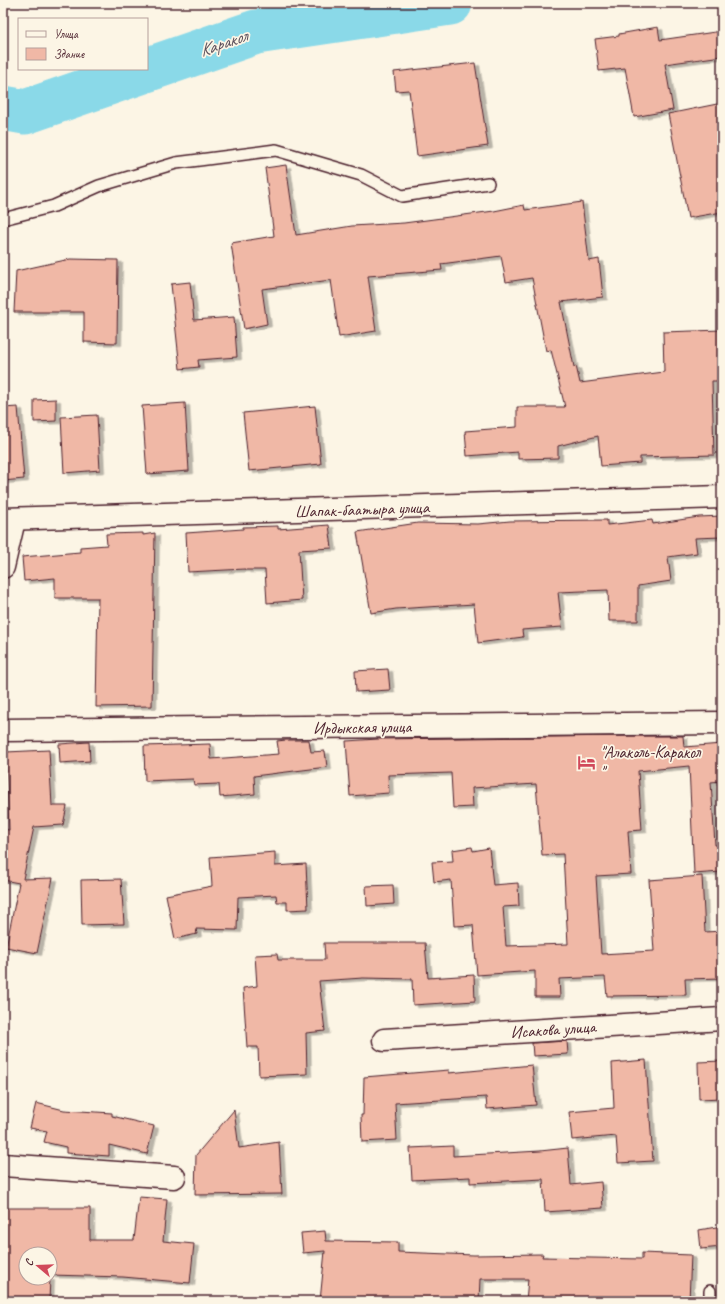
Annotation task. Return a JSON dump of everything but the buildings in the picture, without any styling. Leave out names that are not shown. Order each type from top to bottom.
[{"type":"street","name":"Шапак-баатыра улица","points":[[9,520],[722,497]]},
{"type":"street","points":[[3,567],[9,520]]},
{"type":"street","name":"Ирдыкская улица","points":[[3,730],[722,723]]},
{"type":"street","name":"Исакова улица","points":[[384,1040],[722,1019]]},
{"type":"street","points":[[3,1165],[174,1177]]},
{"type":"lane","points":[[3,219],[54,206],[99,186],[176,163],[276,150],[361,175],[402,196],[488,183]]},
{"type":"waterway","name":"Каракол","points":[[148,69],[256,32],[450,3]]},
{"type":"waterway","name":"Каракол","points":[[3,108],[25,112],[146,70]]},
{"type":"place","name":"\"Алаколь-Каракол \"","points":[[587,762]]}]
